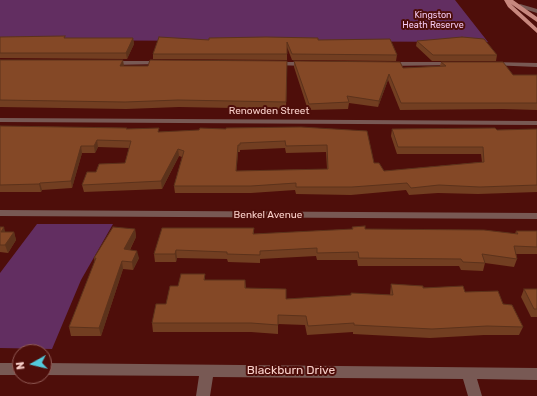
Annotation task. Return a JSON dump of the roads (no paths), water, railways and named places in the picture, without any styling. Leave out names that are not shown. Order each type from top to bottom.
[{"type":"main road","points":[[507,0],[510,6],[537,32]]},
{"type":"main road","points":[[510,0],[537,20]]},
{"type":"street","points":[[520,6],[537,11]]},
{"type":"street","points":[[101,63],[172,63]]},
{"type":"street","points":[[268,64],[316,64]]},
{"type":"street","points":[[379,64],[458,64]]},
{"type":"street","points":[[482,64],[537,64]]},
{"type":"street","name":"Renowden Street","points":[[0,120],[537,123]]},
{"type":"street","name":"Benkel Avenue","points":[[0,213],[537,216]]},
{"type":"street","points":[[0,369],[12,369]]},
{"type":"street","name":"Blackburn Drive","points":[[52,369],[537,374]]},
{"type":"street","points":[[204,396],[207,370]]},
{"type":"street","points":[[468,373],[475,396]]},
{"type":"park label","name":"Kingston Heath Reserve","points":[[433,20]]}]
